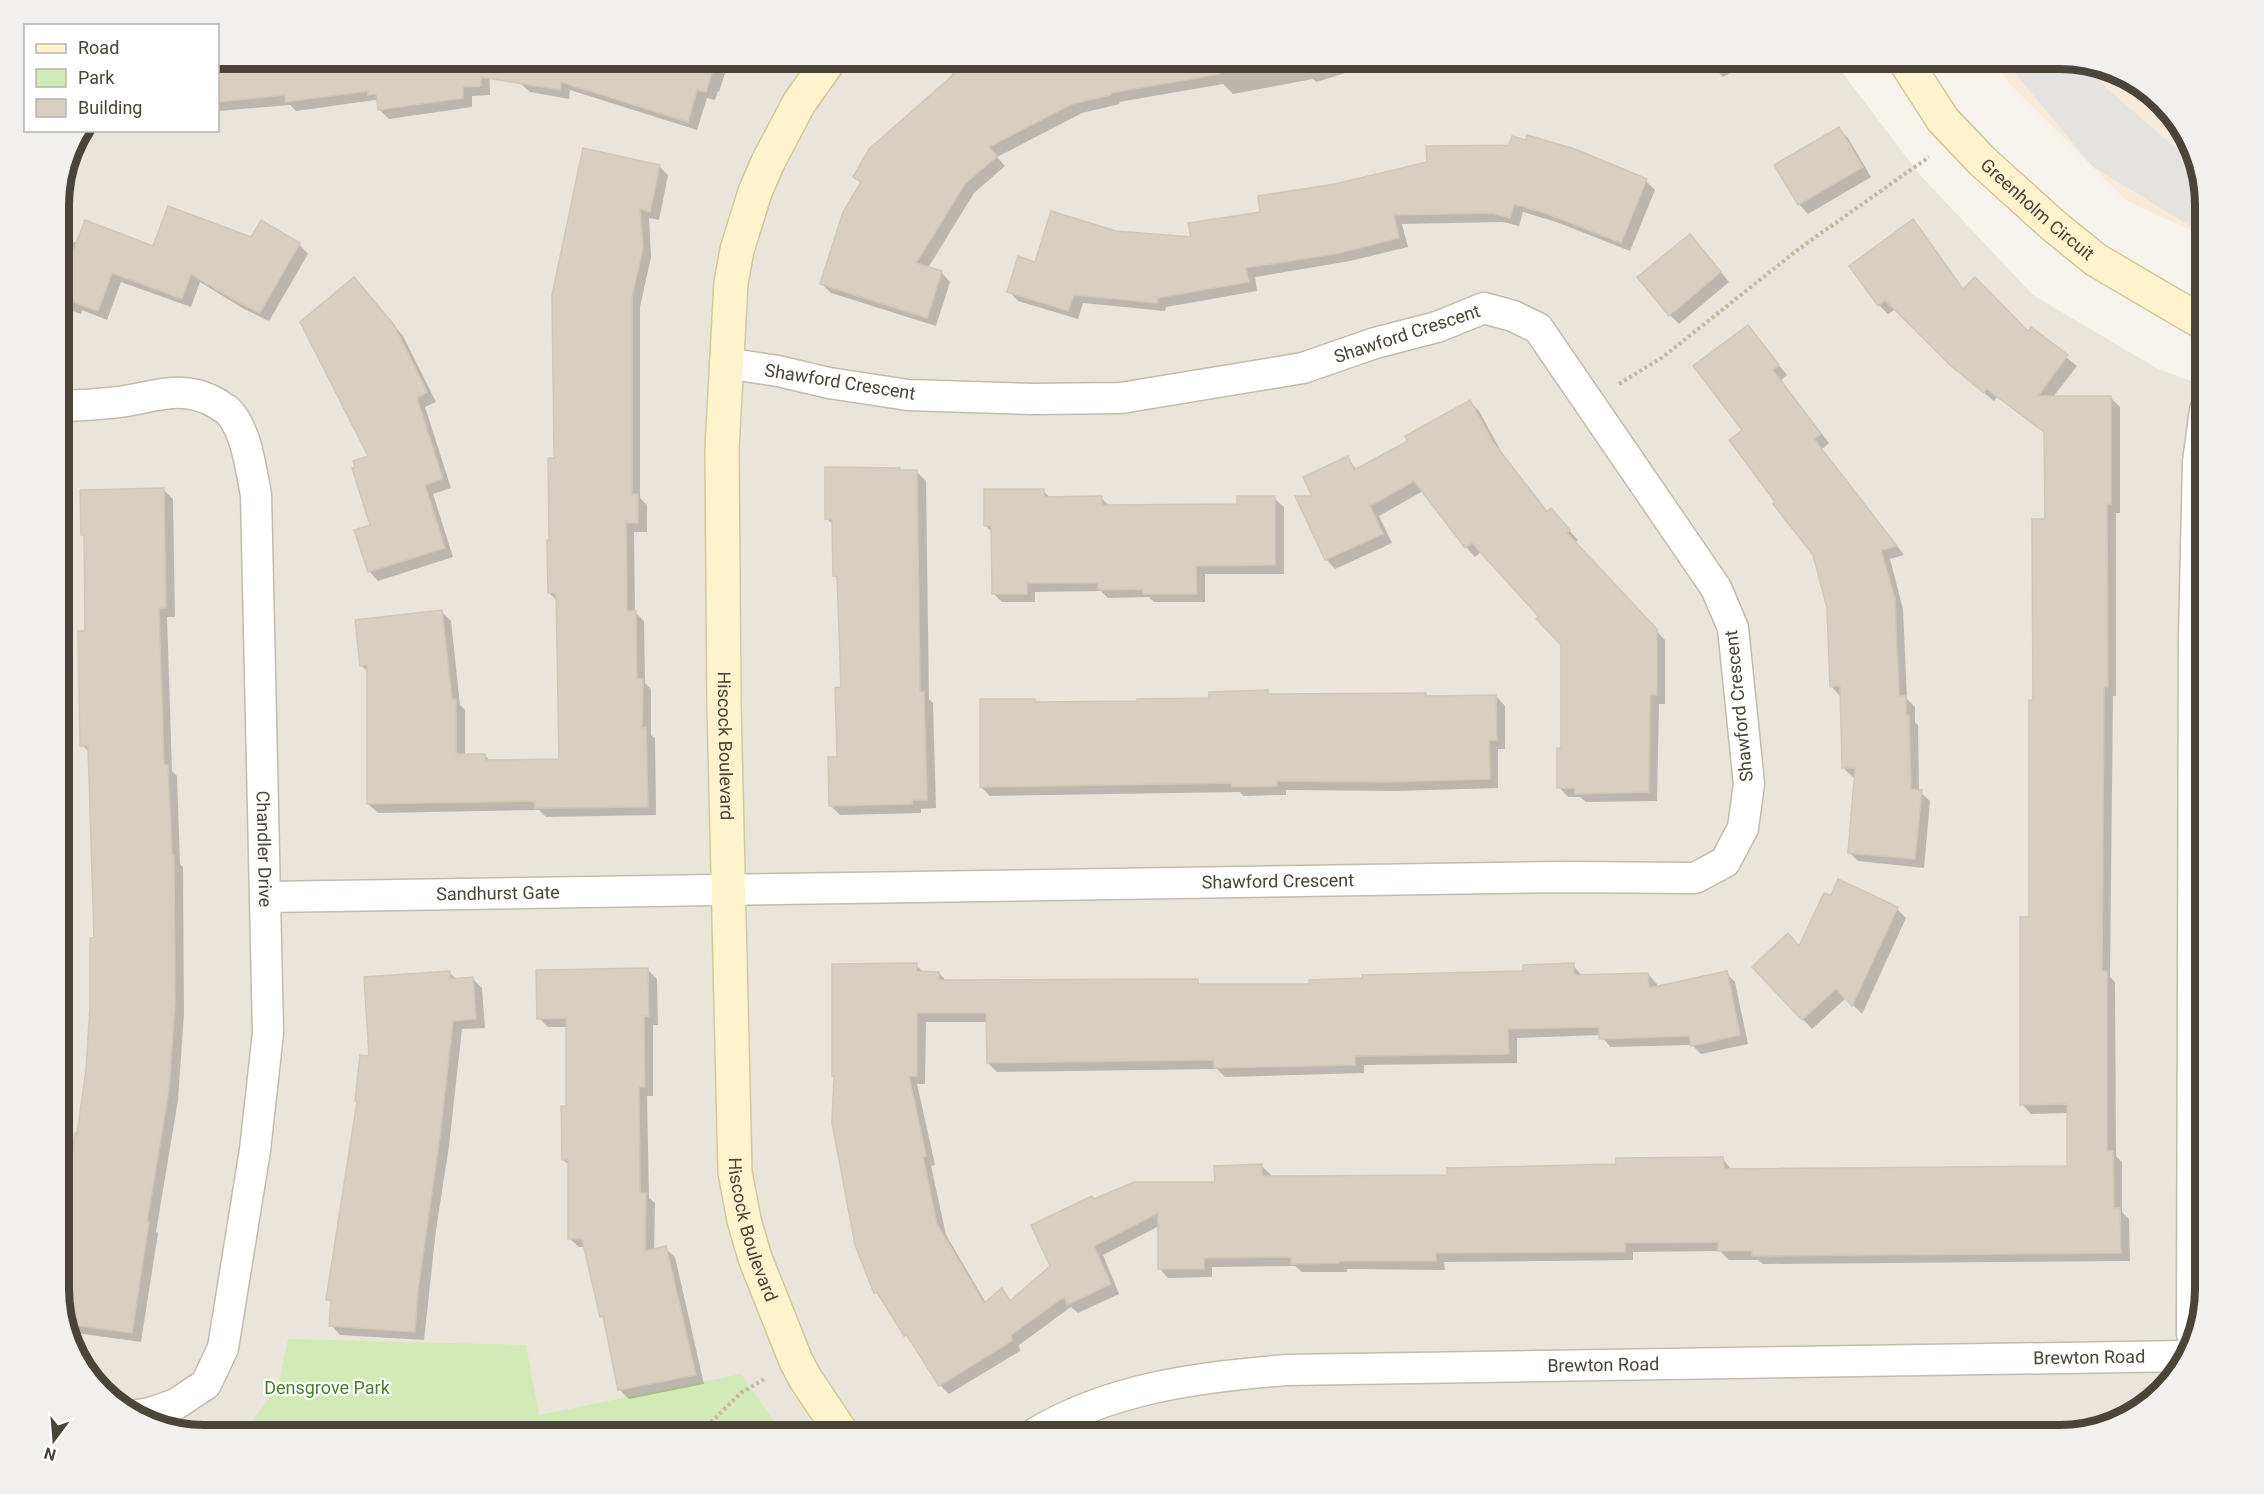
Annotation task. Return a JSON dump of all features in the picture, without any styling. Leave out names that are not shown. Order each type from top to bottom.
[{"type":"street","name":"Hiscock Boulevard","points":[[823,69],[799,103],[755,192],[737,250],[731,284],[722,448],[724,669],[735,1172],[744,1220],[755,1258],[796,1361],[836,1425]]},
{"type":"street","name":"Greenholm Circuit","points":[[1910,69],[1943,120],[2009,187],[2096,260],[2195,318]]},
{"type":"street","name":"Shawford Crescent","points":[[725,363],[908,395],[1033,399],[1120,398],[1304,368],[1375,343],[1437,327],[1484,308],[1513,316],[1538,328],[1716,588],[1733,628],[1749,784],[1743,828],[1725,862],[1695,878],[1563,877],[847,887],[730,891]]},
{"type":"street","name":"Chandler Drive","points":[[69,405],[122,401],[153,394],[188,393],[210,400],[229,411],[240,432],[249,458],[256,495],[268,1033],[255,1150],[223,1348],[206,1384],[176,1404],[150,1413]]},
{"type":"street","points":[[2192,1316],[2195,592]]},
{"type":"street","name":"Sandhurst Gate","points":[[266,897],[730,891]]},
{"type":"street","name":"Brewton Road","points":[[1054,1425],[1094,1405],[1160,1385],[1220,1375],[1287,1370],[2177,1356]]},
{"type":"path","points":[[1590,403],[1663,357],[1800,248],[1959,136]]},
{"type":"path","points":[[709,1425],[741,1393],[796,1361]]},
{"type":"shaded area","points":[[219,69],[1840,69],[1920,175],[2033,295],[2158,369],[2195,382],[2195,1289],[2194,1307],[2188,1333],[2172,1365],[2149,1391],[2119,1411],[2103,1418],[2077,1424],[2059,1425],[196,1425],[161,1418],[129,1402],[97,1372],[79,1341],[69,1298],[69,196],[79,153],[90,132],[219,132]]},
{"type":"shaded area","points":[[2000,69],[2077,70],[2103,76],[2119,83],[2149,103],[2172,129],[2188,161],[2194,187],[2195,232],[2127,201],[2007,81]]},
{"type":"shaded area","points":[[2011,69],[2059,69],[2089,73],[2178,150],[2185,153],[2194,187],[2195,229],[2092,166]]},
{"type":"green space","name":"Densgrove Park","points":[[288,1339],[526,1345],[539,1415],[741,1374],[777,1425],[249,1425],[278,1387]]},
{"type":"building","points":[[219,69],[713,69],[706,92],[697,90],[688,122],[561,82],[560,90],[481,77],[481,86],[463,87],[463,98],[378,110],[376,94],[368,95],[368,91],[286,102],[285,95],[219,102]]},
{"type":"building","points":[[950,69],[1219,69],[1220,74],[1111,93],[1111,95],[1072,104],[989,147],[997,156],[965,184],[916,263],[942,271],[927,318],[820,284],[843,212],[861,182],[853,177],[869,149],[953,75]]},
{"type":"building","points":[[1839,127],[1863,167],[1798,205],[1774,165]]},
{"type":"building","points":[[1527,135],[1575,149],[1647,179],[1621,243],[1548,214],[1514,204],[1510,218],[1492,213],[1394,215],[1399,238],[1340,253],[1246,268],[1249,282],[1157,298],[1157,303],[1074,295],[1068,311],[1007,292],[1018,256],[1035,262],[1051,211],[1116,231],[1191,237],[1188,223],[1260,212],[1258,196],[1335,184],[1427,162],[1426,146],[1509,145],[1512,136],[1526,140]]},
{"type":"building","points":[[583,148],[660,165],[650,212],[640,209],[643,247],[632,297],[632,494],[638,494],[638,523],[626,523],[627,611],[636,611],[637,679],[643,679],[642,728],[646,728],[648,807],[535,808],[535,801],[367,804],[367,665],[360,666],[355,620],[442,610],[452,699],[456,699],[456,754],[485,754],[485,760],[559,759],[556,593],[548,593],[547,540],[549,540],[548,458],[554,458],[552,295]]},
{"type":"building","points":[[168,206],[251,237],[261,220],[300,243],[260,313],[191,274],[182,299],[112,273],[98,311],[69,301],[69,247],[74,249],[85,220],[153,246]]},
{"type":"building","points":[[1913,219],[1963,289],[1975,277],[2028,331],[2031,327],[2068,355],[2038,396],[2111,396],[2111,504],[2107,504],[2108,687],[2104,687],[2102,971],[2107,971],[2107,1151],[2113,1151],[2114,1208],[2120,1208],[2121,1253],[1752,1256],[1752,1251],[1718,1251],[1718,1242],[1625,1243],[1625,1252],[1436,1253],[1436,1261],[1339,1261],[1339,1263],[1291,1264],[1291,1257],[1204,1258],[1204,1269],[1158,1269],[1158,1213],[1094,1246],[1111,1284],[1067,1305],[1064,1297],[1011,1335],[1012,1341],[939,1386],[877,1292],[874,1293],[855,1245],[832,1123],[834,1076],[832,1076],[832,964],[917,963],[917,971],[939,972],[939,980],[1198,979],[1198,984],[1309,984],[1309,980],[1362,978],[1362,975],[1523,971],[1523,965],[1574,963],[1574,975],[1648,973],[1649,988],[1727,971],[1740,1035],[1691,1046],[1689,1036],[1599,1039],[1599,1027],[1508,1029],[1509,1054],[1355,1056],[1355,1065],[1214,1068],[1214,1060],[987,1063],[986,1013],[917,1013],[917,1076],[909,1076],[926,1156],[923,1157],[937,1224],[984,1303],[1002,1288],[1010,1301],[1050,1266],[1031,1225],[1092,1196],[1094,1199],[1134,1182],[1215,1182],[1214,1166],[1262,1164],[1262,1176],[1447,1175],[1447,1168],[1616,1164],[1616,1158],[1723,1157],[1724,1169],[2067,1166],[2067,1104],[2020,1105],[2020,917],[2029,917],[2029,700],[2033,700],[2032,519],[2045,519],[2044,432],[1987,389],[1984,393],[1951,366],[1885,300],[1878,306],[1849,266]]},
{"type":"building","points":[[1690,234],[1721,272],[1669,316],[1637,277]]},
{"type":"building","points":[[354,277],[394,325],[427,392],[417,398],[443,479],[425,485],[445,548],[368,572],[354,530],[370,525],[352,468],[355,467],[353,461],[368,456],[300,322]]},
{"type":"building","points":[[1748,325],[1779,365],[1773,370],[1821,434],[1814,439],[1897,546],[1881,550],[1895,599],[1899,696],[1906,696],[1906,715],[1909,715],[1911,789],[1922,790],[1915,859],[1848,853],[1855,768],[1842,768],[1840,686],[1830,687],[1827,608],[1813,555],[1773,504],[1775,502],[1729,440],[1742,430],[1693,366]]},
{"type":"building","points":[[1470,400],[1493,442],[1547,512],[1551,508],[1570,530],[1567,533],[1657,629],[1657,695],[1650,695],[1649,792],[1575,794],[1575,788],[1557,788],[1557,748],[1561,748],[1561,645],[1536,619],[1539,617],[1472,543],[1465,548],[1414,481],[1370,506],[1383,534],[1325,560],[1295,496],[1312,496],[1303,477],[1348,456],[1354,470],[1408,441],[1405,436]]},
{"type":"building","points":[[825,467],[917,470],[920,692],[924,692],[927,800],[912,800],[912,804],[829,806],[828,757],[837,757],[835,688],[841,687],[837,576],[833,576],[832,519],[825,519]]},
{"type":"building","points":[[164,488],[166,608],[159,608],[164,765],[168,765],[172,856],[174,856],[175,1003],[169,1090],[147,1222],[149,1222],[132,1333],[74,1325],[69,1298],[69,1170],[75,1133],[77,1134],[86,1070],[90,1006],[90,938],[94,938],[88,746],[80,746],[78,631],[85,631],[84,535],[81,535],[80,490]]},
{"type":"building","points":[[984,489],[1044,489],[1044,497],[1102,496],[1102,505],[1237,504],[1237,496],[1275,496],[1275,565],[1196,566],[1197,594],[1143,594],[1143,589],[1098,590],[1098,583],[1027,583],[1027,594],[992,594],[991,526],[984,526]]},
{"type":"building","points":[[1268,690],[1268,694],[1496,695],[1497,740],[1489,740],[1490,779],[1385,782],[1277,781],[1277,786],[1232,787],[1232,783],[980,787],[980,699],[1035,699],[1035,702],[1137,701],[1137,699],[1209,698],[1209,692]]},
{"type":"building","points":[[1838,879],[1898,907],[1852,1006],[1836,989],[1802,1020],[1752,967],[1788,933],[1799,946],[1824,893],[1831,895]]},
{"type":"building","points":[[648,968],[649,1016],[644,1016],[645,1087],[639,1087],[640,1193],[646,1193],[645,1251],[666,1246],[696,1375],[618,1390],[603,1316],[600,1317],[582,1239],[568,1239],[568,1160],[562,1160],[561,1106],[566,1106],[566,1018],[537,1019],[536,970]]},
{"type":"building","points":[[450,971],[450,979],[473,977],[476,1019],[453,1021],[440,1136],[418,1290],[415,1332],[329,1326],[331,1300],[326,1300],[357,1101],[355,1101],[360,1055],[369,1056],[364,977]]}]
